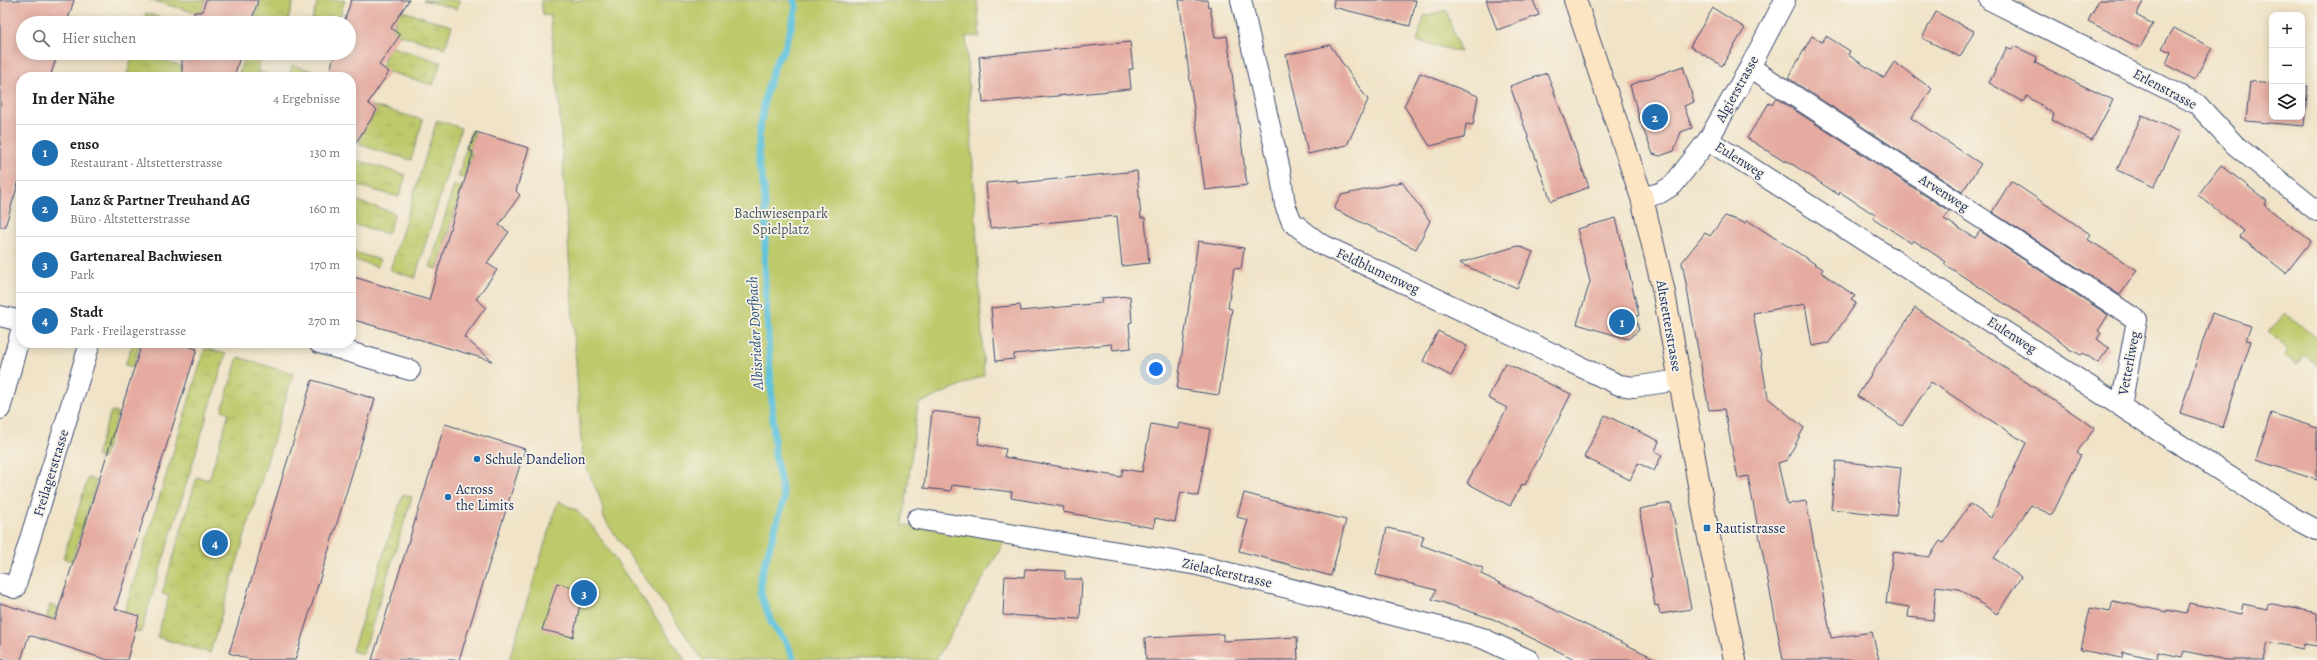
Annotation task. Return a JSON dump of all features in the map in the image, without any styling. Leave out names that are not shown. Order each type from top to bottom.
[{"type":"street","name":"Feldblumenweg","points":[[1241,0],[1280,170],[1285,205],[1292,222],[1319,243],[1619,385],[1634,387],[1679,380]]},
{"type":"street","name":"Altstetterstrasse","points":[[1575,0],[1642,198],[1663,288],[1679,380],[1735,660]]},
{"type":"street","name":"Algierstrasse","points":[[1642,198],[1660,193],[1673,185],[1708,140],[1750,67],[1785,0]]},
{"type":"street","name":"Erlenstrasse","points":[[1990,0],[2197,104],[2235,145],[2317,211]]},
{"type":"street","name":"Arvenweg","points":[[1750,67],[2137,320]]},
{"type":"street","name":"Eulenweg","points":[[1708,140],[2292,517],[2317,530]]},
{"type":"street","points":[[0,316],[16,320]]},
{"type":"street","name":"Vetterliweg","points":[[2121,406],[2137,320]]},
{"type":"street","points":[[0,409],[16,348]]},
{"type":"street","name":"Freilagerstrasse","points":[[0,583],[15,588],[88,348]]},
{"type":"street","points":[[336,348],[410,370]]},
{"type":"street","name":"Zielackerstrasse","points":[[916,519],[1198,565],[1482,638],[1529,660]]},
{"type":"green space","points":[[150,0],[206,0],[202,12],[194,12]]},
{"type":"green space","points":[[261,0],[294,0],[289,16],[255,16]]},
{"type":"green space","points":[[318,0],[345,0],[340,16],[313,16]]},
{"type":"green space","points":[[423,0],[460,0],[457,9]]},
{"type":"green space","name":"Bachwiesenpark Spielplatz","points":[[541,0],[977,0],[980,37],[966,36],[984,375],[918,404],[903,525],[1006,539],[936,660],[703,660],[604,519],[601,502],[582,455],[559,103],[550,16],[543,15]]},
{"type":"green space","points":[[399,10],[452,26],[445,48],[400,35],[393,30]]},
{"type":"green space","points":[[1446,10],[1460,52],[1417,41],[1424,16]]},
{"type":"green space","points":[[146,13],[156,16],[145,16]]},
{"type":"green space","points":[[389,46],[441,62],[433,85],[389,72],[382,67]]},
{"type":"green space","points":[[131,60],[163,60],[182,66],[182,72],[128,72]]},
{"type":"green space","points":[[243,60],[261,60],[257,71],[260,72],[239,72]]},
{"type":"green space","points":[[292,65],[317,72],[290,72]]},
{"type":"green space","points":[[370,105],[423,120],[411,160],[366,147],[359,143],[366,121],[369,123],[377,110]]},
{"type":"green space","points":[[437,120],[461,128],[415,278],[390,270]]},
{"type":"green space","points":[[471,131],[475,132],[469,151],[472,153],[464,178],[458,177]]},
{"type":"green space","points":[[356,160],[406,175],[399,197],[356,185]]},
{"type":"green space","points":[[454,185],[462,187],[437,269],[430,267]]},
{"type":"green space","points":[[356,201],[395,213],[388,234],[356,225]]},
{"type":"green space","points":[[356,253],[380,260],[378,267],[356,260]]},
{"type":"green space","points":[[2285,314],[2317,338],[2317,365],[2304,355],[2297,365],[2285,357],[2288,348],[2268,332]]},
{"type":"green space","points":[[131,348],[139,348],[133,367],[125,365]]},
{"type":"green space","points":[[205,348],[226,354],[141,632],[120,626]]},
{"type":"green space","points":[[238,357],[293,374],[210,653],[157,637],[169,596],[162,594],[197,477],[209,480],[229,413],[222,410]]},
{"type":"green space","points":[[111,411],[118,413],[103,459],[96,456]]},
{"type":"green space","points":[[88,478],[97,481],[72,561],[63,558]]},
{"type":"green space","points":[[403,494],[412,497],[363,654],[352,651]]},
{"type":"green space","points":[[558,501],[576,510],[592,526],[685,660],[509,660]]},
{"type":"green space","points":[[50,605],[58,607],[46,641],[40,641]]},
{"type":"building","points":[[0,0],[74,0],[69,16],[16,16],[16,60],[56,60],[52,72],[16,72],[16,191],[5,227],[0,227]]},
{"type":"building","points":[[206,0],[258,0],[253,16],[194,16],[194,12],[202,12]]},
{"type":"building","points":[[351,0],[409,0],[391,28],[400,35],[379,65],[389,72],[368,103],[377,110],[356,142],[356,72],[329,72],[333,60],[356,60],[356,16],[346,16]]},
{"type":"building","points":[[1179,0],[1207,0],[1208,7],[1210,6],[1215,38],[1227,36],[1247,185],[1205,190]]},
{"type":"building","points":[[1334,0],[1416,0],[1410,26],[1333,7]]},
{"type":"building","points":[[1486,0],[1533,0],[1539,15],[1497,30]]},
{"type":"building","points":[[2099,0],[2144,0],[2136,15],[2153,24],[2140,48],[2088,21]]},
{"type":"building","points":[[1713,8],[1745,28],[1722,66],[1690,46]]},
{"type":"building","points":[[1936,12],[1974,31],[1960,57],[1922,38]]},
{"type":"building","points":[[2174,28],[2212,48],[2194,80],[2166,64],[2171,52],[2162,48]]},
{"type":"building","points":[[1812,36],[1822,42],[1826,36],[1850,51],[1848,55],[1884,78],[1894,62],[1932,89],[1911,118],[1981,164],[1962,192],[1788,78]]},
{"type":"building","points":[[1130,42],[1133,69],[1129,69],[1131,89],[983,103],[979,57]]},
{"type":"building","points":[[1330,45],[1368,100],[1347,145],[1308,154],[1286,55]]},
{"type":"building","points":[[2014,46],[2037,57],[2035,63],[2113,100],[2092,140],[2052,120],[2054,114],[2027,96],[2023,102],[1989,83],[2007,47],[2012,50]]},
{"type":"building","points":[[182,60],[239,60],[235,72],[182,72]]},
{"type":"building","points":[[1683,66],[1694,102],[1684,106],[1692,128],[1681,132],[1674,151],[1660,156],[1653,154],[1640,121],[1630,85]]},
{"type":"building","points":[[1420,73],[1478,96],[1473,125],[1466,124],[1464,138],[1430,146],[1404,106]]},
{"type":"building","points":[[1547,73],[1589,187],[1551,201],[1510,86]]},
{"type":"building","points":[[2250,81],[2269,83],[2269,120],[2305,120],[2304,126],[2246,121]]},
{"type":"building","points":[[2305,86],[2308,86],[2305,116]]},
{"type":"building","points":[[1776,98],[1949,211],[1944,219],[1975,238],[1980,231],[2108,315],[2098,331],[2101,333],[2097,339],[2109,348],[2098,363],[2083,353],[2081,355],[2069,349],[2048,332],[1944,264],[1946,262],[1913,240],[1911,243],[1873,218],[1875,215],[1840,192],[1839,195],[1786,160],[1785,162],[1747,138],[1769,103],[1772,105]]},
{"type":"building","points":[[2142,115],[2180,132],[2154,187],[2117,170]]},
{"type":"building","points":[[476,132],[529,148],[516,191],[520,195],[499,225],[509,232],[487,263],[497,270],[476,299],[486,307],[464,337],[492,361],[356,320],[356,278],[429,300],[473,152],[469,150]]},
{"type":"building","points":[[2221,165],[2267,201],[2264,205],[2311,241],[2286,273],[2240,237],[2244,231],[2198,195]]},
{"type":"building","points":[[1137,171],[1141,218],[1145,218],[1149,263],[1122,266],[1117,216],[990,228],[986,183],[1017,180],[1018,183]]},
{"type":"building","points":[[2011,181],[2090,234],[2087,239],[2137,270],[2120,295],[1992,212]]},
{"type":"building","points":[[1402,182],[1430,221],[1416,249],[1334,209],[1341,195]]},
{"type":"building","points":[[1725,216],[1745,223],[1747,220],[1823,269],[1821,272],[1855,296],[1851,300],[1856,303],[1829,343],[1812,346],[1805,304],[1753,313],[1768,398],[1804,428],[1787,460],[1778,463],[1787,504],[1806,501],[1831,638],[1872,632],[1879,660],[1783,660],[1748,476],[1738,478],[1724,409],[1709,410],[1682,262],[1705,233],[1710,236]]},
{"type":"building","points":[[1616,218],[1639,315],[1635,317],[1639,330],[1628,339],[1577,324],[1590,282],[1577,229]]},
{"type":"building","points":[[1198,241],[1244,248],[1241,269],[1234,268],[1228,308],[1232,309],[1219,395],[1177,389]]},
{"type":"building","points":[[1518,246],[1533,252],[1517,288],[1459,263]]},
{"type":"building","points":[[1130,296],[1132,322],[1129,323],[1131,348],[1113,350],[1112,344],[1014,354],[1014,359],[996,361],[991,308],[1020,305],[1021,311],[1102,303],[1101,298]]},
{"type":"building","points":[[1915,308],[2095,428],[2077,452],[2081,455],[2052,515],[2031,505],[1994,558],[2021,577],[1997,614],[1959,589],[1936,586],[1933,620],[1908,617],[1909,607],[1886,603],[1893,552],[1929,557],[1940,541],[1943,543],[1970,504],[1991,518],[2026,443],[1931,382],[1902,426],[1857,396]]},
{"type":"building","points":[[2212,313],[2251,326],[2246,340],[2251,341],[2223,427],[2180,413]]},
{"type":"building","points":[[1438,331],[1467,346],[1451,376],[1423,361]]},
{"type":"building","points":[[140,348],[197,349],[115,609],[139,616],[127,660],[108,660],[29,635],[21,660],[0,660],[0,603],[55,620]]},
{"type":"building","points":[[1505,363],[1571,394],[1525,485],[1522,484],[1510,506],[1467,483],[1507,408],[1488,398]]},
{"type":"building","points":[[312,380],[375,399],[295,660],[252,660],[229,653]]},
{"type":"building","points":[[932,411],[981,417],[978,444],[1006,449],[1004,457],[1121,477],[1123,469],[1142,472],[1151,424],[1178,429],[1179,423],[1210,429],[1198,496],[1181,492],[1175,522],[1155,518],[1154,528],[1063,512],[1064,507],[1011,498],[1012,492],[952,485],[951,491],[924,488]]},
{"type":"building","points":[[2271,413],[2317,428],[2317,480],[2256,460]]},
{"type":"building","points":[[1605,415],[1659,441],[1655,451],[1662,455],[1654,471],[1638,463],[1630,480],[1584,457]]},
{"type":"building","points":[[445,424],[525,449],[459,660],[372,660]]},
{"type":"building","points":[[1836,461],[1901,468],[1896,516],[1831,509]]},
{"type":"building","points":[[1244,493],[1346,520],[1331,576],[1239,551],[1248,520],[1237,517]]},
{"type":"building","points":[[1671,503],[1691,609],[1660,614],[1658,605],[1655,606],[1650,578],[1652,577],[1639,509]]},
{"type":"building","points":[[1387,528],[1424,536],[1421,545],[1483,568],[1481,574],[1658,660],[1576,660],[1493,619],[1432,599],[1436,590],[1376,575]]},
{"type":"building","points":[[1025,569],[1065,571],[1065,579],[1082,579],[1080,619],[1003,615],[1005,576],[1024,577]]},
{"type":"building","points":[[557,583],[583,591],[573,637],[542,630]]},
{"type":"building","points":[[2113,601],[2167,612],[2167,610],[2186,614],[2189,603],[2241,614],[2243,604],[2267,609],[2268,603],[2317,613],[2317,646],[2304,644],[2303,649],[2268,642],[2264,660],[2226,660],[2184,651],[2182,657],[2158,652],[2157,659],[2123,652],[2122,658],[2081,650],[2090,608],[2110,612]]},
{"type":"building","points":[[1223,634],[1223,641],[1297,637],[1298,660],[1146,660],[1145,638]]},
{"type":"waterway","name":"Albisrieder Dorfbach","points":[[794,0],[796,7],[790,31],[784,50],[776,62],[766,94],[759,133],[759,164],[764,188],[766,221],[764,266],[775,455],[784,499],[761,576],[761,594],[772,624],[787,643],[794,660]]},
{"type":"place","name":"Lanz & Partner Treuhand AG","points":[[1655,117]]},
{"type":"place","name":"enso","points":[[1622,322]]},
{"type":"place","name":"Schule Dandelion","points":[[477,459]]},
{"type":"place","name":"Across the Limits","points":[[448,497]]},
{"type":"place","name":"Rautistrasse","points":[[1707,528]]},
{"type":"place","name":"Stadt","points":[[215,543]]},
{"type":"place","name":"Gartenareal Bachwiesen","points":[[584,593]]}]
